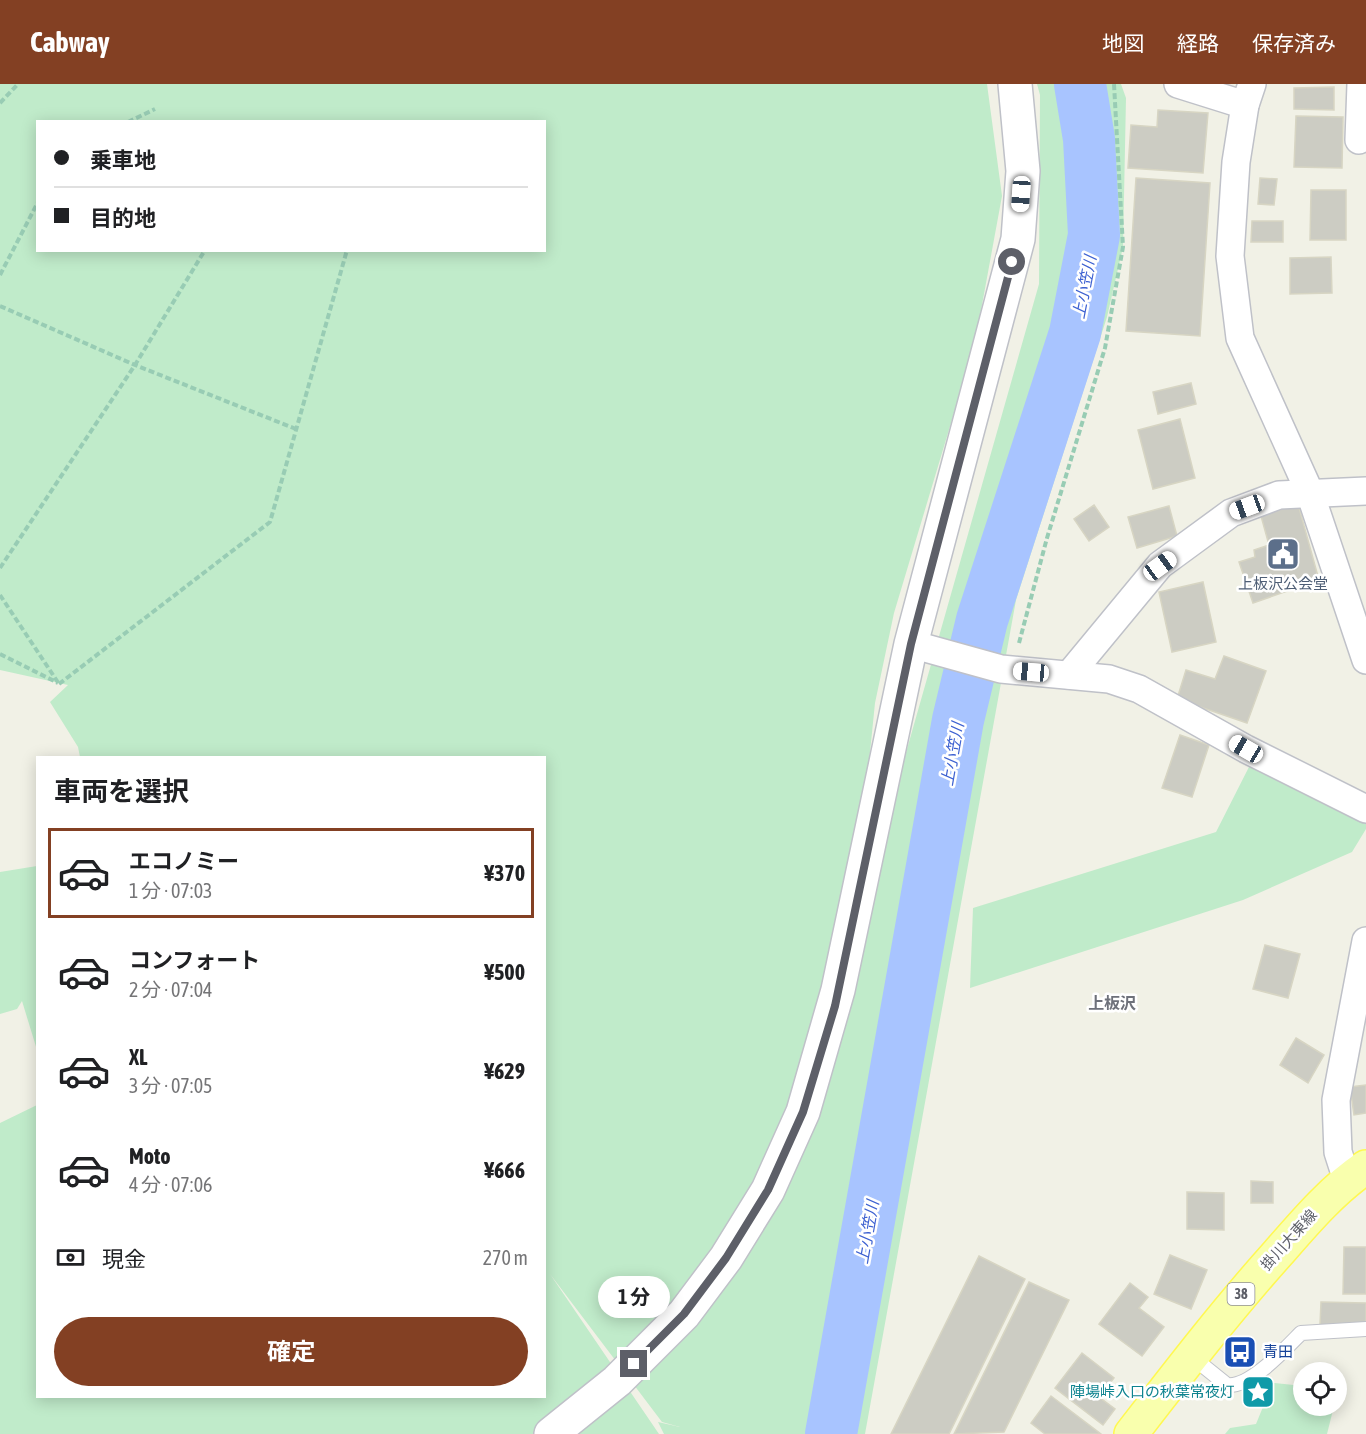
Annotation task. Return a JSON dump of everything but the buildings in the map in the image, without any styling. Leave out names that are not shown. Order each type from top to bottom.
[{"type":"main road","name":"掛川大東線","points":[[1131,1434],[1238,1298],[1315,1212],[1357,1173]]},
{"type":"street","points":[[551,1434],[617,1381],[684,1314],[726,1258],[768,1190],[803,1112],[835,1006],[911,644],[1018,239],[1023,171],[1015,84]]},
{"type":"street","points":[[1178,84],[1249,95],[1236,162],[1230,256],[1240,338],[1310,493],[1366,660]]},
{"type":"street","points":[[1359,140],[1361,84]]},
{"type":"street","points":[[1069,675],[1160,566],[1231,513],[1279,495],[1366,491]]},
{"type":"street","points":[[911,644],[1006,669],[1109,679],[1140,689],[1246,749],[1366,808]]},
{"type":"street","points":[[1357,1173],[1338,1152],[1336,1100],[1366,941]]},
{"type":"lane","points":[[1191,1356],[1227,1385],[1233,1386],[1275,1359],[1301,1333],[1366,1329]]},
{"type":"path","points":[[0,102],[18,84]]},
{"type":"path","points":[[1006,669],[1105,348],[1123,248],[1114,84]]},
{"type":"path","points":[[132,120],[155,109]]},
{"type":"path","points":[[0,275],[36,206]]},
{"type":"path","points":[[0,568],[135,364],[205,252]]},
{"type":"path","points":[[59,684],[270,522],[347,252]]},
{"type":"path","points":[[0,306],[296,429]]},
{"type":"path","points":[[0,595],[59,684]]},
{"type":"path","points":[[0,654],[59,684]]},
{"type":"green space","points":[[0,84],[987,84],[1002,196],[975,343],[894,613],[875,703],[850,950],[1039,284],[1040,95],[1037,84],[1121,84],[1126,98],[1123,247],[1107,317],[1016,600],[865,1434],[664,1434],[658,1422],[680,1427],[662,1422],[550,1274],[659,1434],[0,1434],[0,1123],[36,1105],[36,1398],[546,1398],[546,756],[80,756],[78,747],[50,702],[68,685],[0,670]]},
{"type":"green space","points":[[1251,763],[1366,802],[1366,829],[1352,852],[1243,900],[970,988],[973,908],[1216,832]]},
{"type":"green space","points":[[36,866],[36,1047],[22,1001],[17,1009],[0,1014],[0,872]]},
{"type":"green space","points":[[1266,1382],[1293,1385],[1293,1416],[1332,1416],[1327,1434],[1225,1434],[1230,1428],[1256,1424],[1265,1402]]},
{"type":"waterway","name":"上小笠川","points":[[831,1434],[958,720],[982,620],[1075,333],[1094,235],[1089,139],[1080,84]]},
{"type":"place","name":"上板沢公会堂","points":[[1283,554]]},
{"type":"place","name":"青田","points":[[1240,1352]]},
{"type":"place","name":"陣場峠入口の秋葉常夜灯","points":[[1258,1392]]},
{"type":"district","name":"上板沢","points":[[1112,1003]]},
{"type":"route","points":[[634,1364],[684,1314],[726,1258],[768,1190],[803,1112],[835,1006],[911,644],[1012,262]]}]
